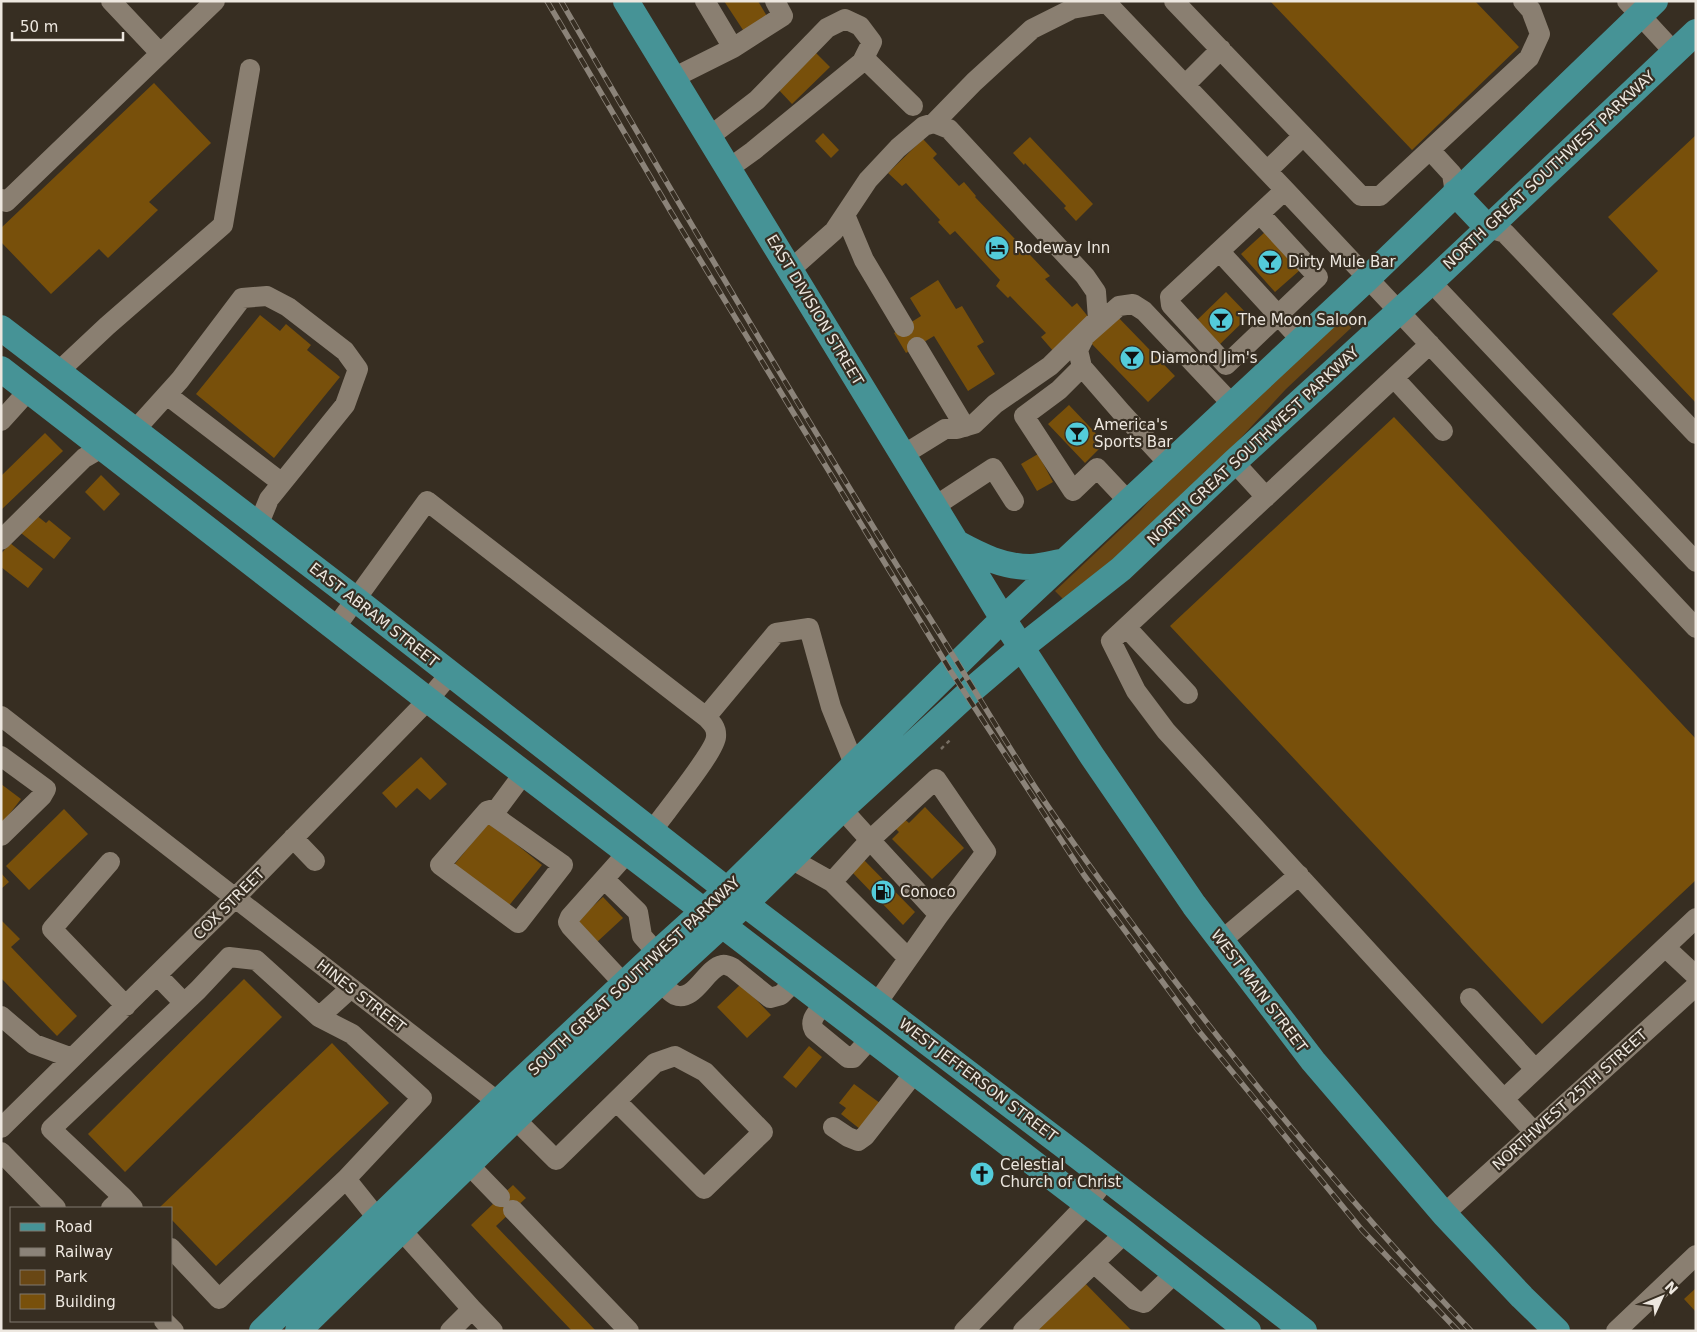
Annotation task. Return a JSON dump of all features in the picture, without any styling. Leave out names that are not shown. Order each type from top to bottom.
[{"type":"main road","name":"EAST DIVISION STREET","points":[[626,1],[1003,619]]},
{"type":"main road","points":[[1003,619],[1368,278],[1640,6]]},
{"type":"main road","name":"NORTH GREAT SOUTHWEST PARKWAY","points":[[1022,647],[1121,569],[1234,462],[1399,312],[1696,32]]},
{"type":"main road","points":[[1455,193],[1488,228]]},
{"type":"main road","name":"EAST ABRAM STREET","points":[[1,328],[355,599],[736,897]]},
{"type":"main road","points":[[1,346],[37,372],[50,376],[58,372]]},
{"type":"main road","points":[[1,368],[428,700],[714,917]]},
{"type":"main road","points":[[103,447],[121,435],[130,437],[184,476],[216,494]]},
{"type":"main road","points":[[957,543],[986,558],[1009,565],[1032,567],[1065,561]]},
{"type":"main road","name":"WEST MAIN STREET","points":[[1003,619],[1092,756],[1194,905],[1313,1061],[1444,1214],[1557,1331]]},
{"type":"main road","name":"SOUTH GREAT SOUTHWEST PARKWAY","points":[[262,1331],[378,1219],[660,982],[714,917],[736,897],[854,764],[1003,619]]},
{"type":"main road","name":"SOUTH GREAT SOUTHWEST PARKWAY","points":[[736,897],[791,859],[958,702],[1022,647]]},
{"type":"main road","name":"WEST JEFFERSON STREET","points":[[736,897],[1304,1331]]},
{"type":"main road","name":"SOUTH GREAT SOUTHWEST PARKWAY","points":[[298,1331],[469,1165],[507,1111],[624,984],[657,953],[714,917]]},
{"type":"main road","name":"WEST JEFFERSON STREET","points":[[714,917],[1125,1233],[1248,1331]]},
{"type":"main road","points":[[876,1042],[902,1022]]},
{"type":"main road","points":[[1061,1184],[1080,1158]]},
{"type":"street","points":[[111,1],[160,53]]},
{"type":"street","points":[[3,203],[215,1]]},
{"type":"street","points":[[705,1],[733,48]]},
{"type":"street","points":[[673,78],[733,48],[783,16],[775,1]]},
{"type":"street","points":[[1174,1],[1361,196],[1380,196],[1529,58],[1540,34],[1531,10],[1523,1]]},
{"type":"street","points":[[790,270],[834,232],[868,180],[892,155],[924,126],[934,123],[974,82],[1032,29],[1072,9],[1105,2],[1285,190],[1696,628]]},
{"type":"street","points":[[1640,6],[1674,52]]},
{"type":"street","points":[[709,137],[757,100],[827,28],[845,19],[860,26],[872,42],[862,62],[753,151],[728,169]]},
{"type":"street","points":[[1185,85],[1221,49]]},
{"type":"street","points":[[864,58],[913,106]]},
{"type":"street","points":[[58,372],[115,319],[223,225],[250,69]]},
{"type":"street","points":[[903,455],[945,429],[974,424],[995,404],[1050,366],[1098,319],[1096,292],[1078,270],[949,129],[934,123]]},
{"type":"street","points":[[1267,171],[1303,136]]},
{"type":"street","points":[[1430,150],[1452,174],[1455,193]]},
{"type":"street","points":[[1260,214],[1318,277],[1226,365],[1171,305],[1170,297],[1285,190]]},
{"type":"street","points":[[845,214],[864,260],[904,327]]},
{"type":"street","points":[[1488,228],[1505,233],[1696,434]]},
{"type":"street","points":[[1220,252],[1301,340]]},
{"type":"street","points":[[1431,282],[1696,562]]},
{"type":"street","points":[[134,431],[167,395],[206,347],[242,298],[267,296],[288,307],[345,351],[358,369],[344,405],[269,499],[258,526]]},
{"type":"street","points":[[1168,464],[1082,367],[1078,350],[1085,336],[1119,306],[1133,304],[1144,311],[1232,404]]},
{"type":"street","points":[[1430,344],[1111,641],[1136,690],[1166,731],[1534,1132]]},
{"type":"street","points":[[917,347],[965,427]]},
{"type":"street","points":[[1082,367],[1059,390],[1024,416],[1073,491],[1097,468],[1128,501]]},
{"type":"street","points":[[1394,378],[1443,431]]},
{"type":"street","points":[[1,422],[29,390]]},
{"type":"street","points":[[167,395],[282,483]]},
{"type":"street","points":[[1,540],[84,458],[103,447]]},
{"type":"street","points":[[1234,462],[1266,497]]},
{"type":"street","points":[[935,506],[993,468],[1014,501]]},
{"type":"street","points":[[335,628],[428,501],[706,717],[715,727],[716,738],[708,754],[652,831]]},
{"type":"street","points":[[1126,627],[1188,694]]},
{"type":"street","points":[[706,717],[776,633],[809,628],[831,707],[854,764]]},
{"type":"street","name":"COX STREET","points":[[1,1128],[235,898],[428,700],[450,674]]},
{"type":"street","name":"HINES STREET","points":[[1,716],[507,1111],[556,1160],[616,1101]]},
{"type":"street","points":[[1,756],[46,789],[42,796],[1,836]]},
{"type":"street","points":[[487,811],[563,865],[518,923],[440,865],[487,811],[498,808],[524,773]]},
{"type":"street","points":[[832,882],[870,840],[936,779],[986,852],[938,915],[877,1003]]},
{"type":"street","points":[[842,809],[938,915]]},
{"type":"street","points":[[293,838],[315,862]]},
{"type":"street","points":[[624,984],[568,922],[570,916],[628,852]]},
{"type":"street","points":[[791,859],[832,882],[908,958]]},
{"type":"street","points":[[110,862],[52,929],[126,1006]]},
{"type":"street","points":[[1221,941],[1298,875]]},
{"type":"street","points":[[604,879],[638,912],[642,936],[657,953]]},
{"type":"street","points":[[1504,1099],[1696,918]]},
{"type":"street","points":[[1665,947],[1696,976]]},
{"type":"street","points":[[122,1205],[51,1129],[184,1003],[228,957],[256,960],[319,1017],[352,1034],[422,1098],[346,1179],[219,1298],[172,1249]]},
{"type":"street","points":[[660,982],[672,994],[687,996],[718,967],[727,965],[770,998],[781,995],[796,980]]},
{"type":"street","points":[[157,975],[184,1003]]},
{"type":"street","name":"NORTHWEST 25TH STREET","points":[[1444,1214],[1696,986]]},
{"type":"street","points":[[319,1017],[351,988]]},
{"type":"street","points":[[1470,998],[1536,1069]]},
{"type":"street","points":[[1,1016],[34,1044],[72,1058]]},
{"type":"street","points":[[675,1056],[705,1072],[763,1132],[704,1189],[616,1101],[656,1063],[675,1056]]},
{"type":"street","points":[[833,1127],[848,1137],[858,1140],[865,1136],[915,1072]]},
{"type":"street","points":[[1,1152],[55,1207]]},
{"type":"street","points":[[469,1165],[630,1331]]},
{"type":"street","points":[[964,1331],[1087,1204],[1106,1178]]},
{"type":"street","points":[[346,1179],[378,1219]]},
{"type":"street","points":[[402,1231],[493,1331]]},
{"type":"street","points":[[1023,1331],[1125,1233]]},
{"type":"street","points":[[1616,1331],[1696,1256]]},
{"type":"street","points":[[1094,1263],[1135,1300],[1144,1303],[1175,1273]]},
{"type":"street","points":[[450,1331],[472,1309]]},
{"type":"street","points":[[165,1322],[174,1331]]},
{"type":"green space","points":[[1346,313],[1352,320],[1351,328],[1286,389],[1212,469],[1131,546],[1063,599],[1055,591],[1140,511],[1202,441]]},
{"type":"building","points":[[724,1],[758,1],[768,18],[745,33]]},
{"type":"building","points":[[1270,1],[1475,1],[1519,47],[1412,150]]},
{"type":"building","points":[[813,50],[830,67],[792,104],[776,87]]},
{"type":"building","points":[[154,83],[211,143],[149,202],[158,210],[108,258],[99,249],[51,294],[1,242],[1,228]]},
{"type":"building","points":[[823,133],[839,150],[831,158],[815,141]]},
{"type":"building","points":[[1696,135],[1696,403],[1612,314],[1658,271],[1608,217]]},
{"type":"building","points":[[1030,137],[1093,204],[1076,221],[1064,208],[1066,206],[1013,153]]},
{"type":"building","name":"Rodeway Inn","points":[[923,139],[937,154],[933,158],[959,186],[964,182],[975,197],[1050,276],[1045,279],[1072,307],[1077,303],[1090,319],[1054,352],[1041,337],[1046,333],[1010,296],[1008,298],[996,286],[1000,280],[955,231],[950,235],[938,222],[940,220],[906,183],[902,186],[888,173]]},
{"type":"building","name":"Dirty Mule Bar","points":[[1265,232],[1300,270],[1275,292],[1241,254]]},
{"type":"building","points":[[938,280],[956,309],[962,306],[984,342],[977,346],[995,374],[968,391],[934,336],[906,353],[894,333],[921,316],[910,298]]},
{"type":"building","name":"The Moon Saloon","points":[[1226,292],[1249,316],[1217,347],[1194,323]]},
{"type":"building","name":"Diamond Jim's","points":[[1115,314],[1175,376],[1148,402],[1088,340]]},
{"type":"building","points":[[260,315],[280,331],[286,324],[311,345],[307,350],[340,377],[274,458],[196,394]]},
{"type":"building","name":"America's Sports Bar","points":[[1069,405],[1105,443],[1085,463],[1048,424]]},
{"type":"building","points":[[1394,417],[1696,739],[1696,880],[1542,1024],[1170,626]]},
{"type":"building","points":[[45,433],[63,451],[1,510],[1,476]]},
{"type":"building","points":[[1038,454],[1053,482],[1037,491],[1021,464]]},
{"type":"building","points":[[101,475],[120,494],[104,511],[85,492]]},
{"type":"building","points":[[36,515],[46,523],[49,520],[71,538],[54,559],[21,533]]},
{"type":"building","points":[[10,543],[43,569],[28,588],[1,567],[1,554]]},
{"type":"building","points":[[421,757],[447,784],[430,800],[417,788],[396,808],[382,793]]},
{"type":"building","points":[[1,784],[21,799],[1,825]]},
{"type":"building","points":[[925,807],[964,848],[932,879],[892,839],[899,832],[892,825],[901,816],[909,823]]},
{"type":"building","points":[[64,809],[88,834],[29,890],[6,866]]},
{"type":"building","points":[[489,822],[542,865],[507,908],[454,865]]},
{"type":"building","name":"Conoco","points":[[863,859],[915,912],[903,925],[851,871]]},
{"type":"building","points":[[1,873],[9,882],[1,889]]},
{"type":"building","points":[[603,897],[623,918],[597,942],[577,921]]},
{"type":"building","points":[[1,920],[20,939],[11,947],[77,1016],[57,1036],[1,978]]},
{"type":"building","points":[[244,979],[282,1017],[125,1172],[88,1134]]},
{"type":"building","points":[[741,984],[771,1015],[747,1038],[717,1007]]},
{"type":"building","points":[[332,1043],[389,1103],[216,1266],[172,1220],[172,1207],[160,1207]]},
{"type":"building","points":[[809,1046],[822,1057],[796,1088],[783,1077]]},
{"type":"building","points":[[854,1084],[884,1106],[865,1133],[841,1114],[846,1108],[839,1103]]},
{"type":"building","points":[[513,1185],[526,1198],[496,1226],[596,1331],[572,1331],[471,1225]]},
{"type":"building","points":[[1080,1278],[1132,1331],[1026,1331]]},
{"type":"building","points":[[1696,1288],[1696,1312],[1684,1299]]},
{"type":"railway","points":[[547,1],[671,212],[950,670],[1084,875],[1198,1030],[1362,1230],[1458,1331]]},
{"type":"railway","points":[[561,1],[693,227],[873,527],[1035,787],[1090,867],[1224,1045],[1345,1191],[1471,1331]]},
{"type":"place","name":"Rodeway Inn","points":[[997,248]]},
{"type":"place","name":"Dirty Mule Bar","points":[[1270,262]]},
{"type":"place","name":"The Moon Saloon","points":[[1221,320]]},
{"type":"place","name":"Diamond Jim's","points":[[1132,358]]},
{"type":"place","name":"America's Sports Bar","points":[[1077,434]]},
{"type":"place","name":"Conoco","points":[[883,892]]},
{"type":"place","name":"Celestial Church of Christ","points":[[982,1174]]}]
